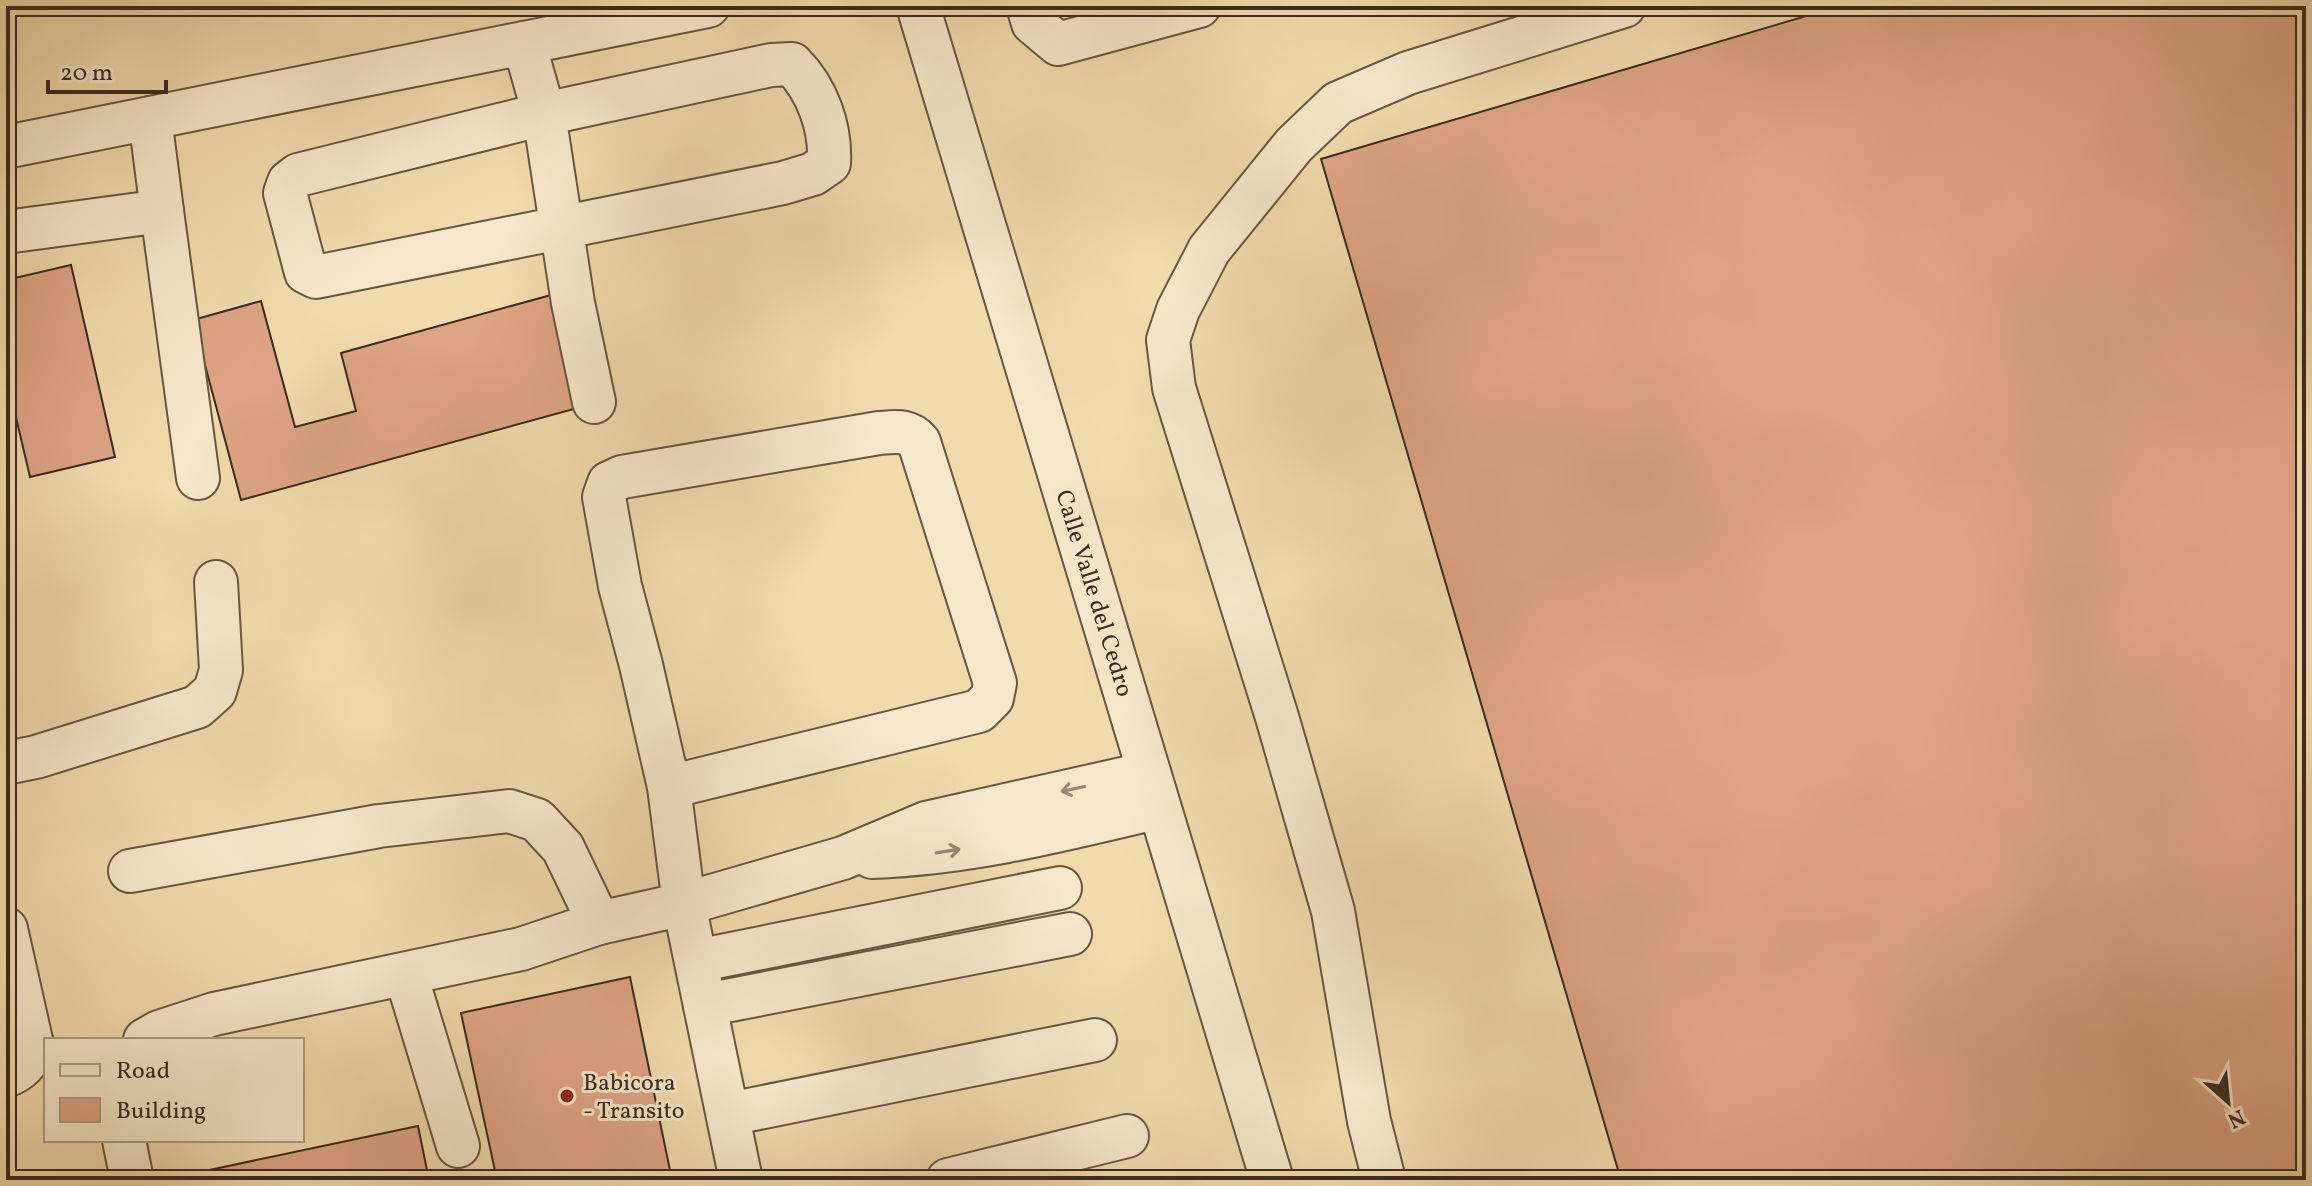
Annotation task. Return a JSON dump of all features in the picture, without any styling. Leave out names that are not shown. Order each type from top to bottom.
[{"type":"street","points":[[6,147],[708,6]]},
{"type":"street","name":"Calle Valle del Cedro","points":[[918,6],[1272,1180]]},
{"type":"street","points":[[1028,6],[1033,23],[1058,44],[1199,6]]},
{"type":"street","points":[[1384,1180],[1369,1121],[1333,911],[1277,717],[1174,388],[1168,340],[1178,310],[1209,250],[1294,145],[1338,103],[1408,73],[1624,6]]},
{"type":"street","points":[[524,43],[544,114],[561,227],[594,402]]},
{"type":"street","points":[[792,64],[807,79],[823,114],[830,149],[829,163],[813,174],[783,183],[561,227],[316,277],[306,272],[300,259],[285,193],[289,182],[298,175],[544,114],[771,65],[792,64]]},
{"type":"street","points":[[150,118],[198,478]]},
{"type":"street","points":[[6,232],[162,211]]},
{"type":"street","points":[[669,787],[979,711],[992,698],[995,683],[919,442],[912,435],[901,431],[879,433],[622,477],[609,483],[604,497],[620,586],[669,787],[684,904],[741,1180]]},
{"type":"street","points":[[6,763],[36,757],[197,707],[215,691],[221,670],[216,582]]},
{"type":"street","points":[[148,1038],[214,1014],[521,949],[599,923],[684,904],[843,858],[928,855],[1014,822],[1154,790]]},
{"type":"street","points":[[130,871],[379,826],[509,811],[537,820],[563,848],[599,923]]},
{"type":"street","points":[[696,961],[1060,888]]},
{"type":"street","points":[[6,929],[33,1049],[18,1071],[6,1076]]},
{"type":"street","points":[[705,1005],[1070,934]]},
{"type":"street","points":[[406,975],[458,1146]]},
{"type":"street","points":[[729,1114],[1095,1040]]},
{"type":"street","points":[[948,1180],[1127,1136]]},
{"type":"street","points":[[124,1142],[132,1180]]},
{"type":"building","points":[[1840,6],[2306,6],[2306,1180],[1621,1180],[1321,159]]},
{"type":"building","points":[[71,265],[115,457],[30,477],[6,375],[6,280]]},
{"type":"building","points":[[551,295],[581,407],[241,500],[193,320],[261,301],[295,427],[356,411],[341,353]]},
{"type":"building","name":"Babicora - Transito","points":[[630,977],[672,1180],[497,1180],[461,1013]]},
{"type":"building","points":[[418,1126],[429,1180],[196,1180],[195,1173]]},
{"type":"building","points":[[54,1171],[56,1180],[15,1180]]},
{"type":"place","name":"Babicora - Transito","points":[[567,1096]]}]
